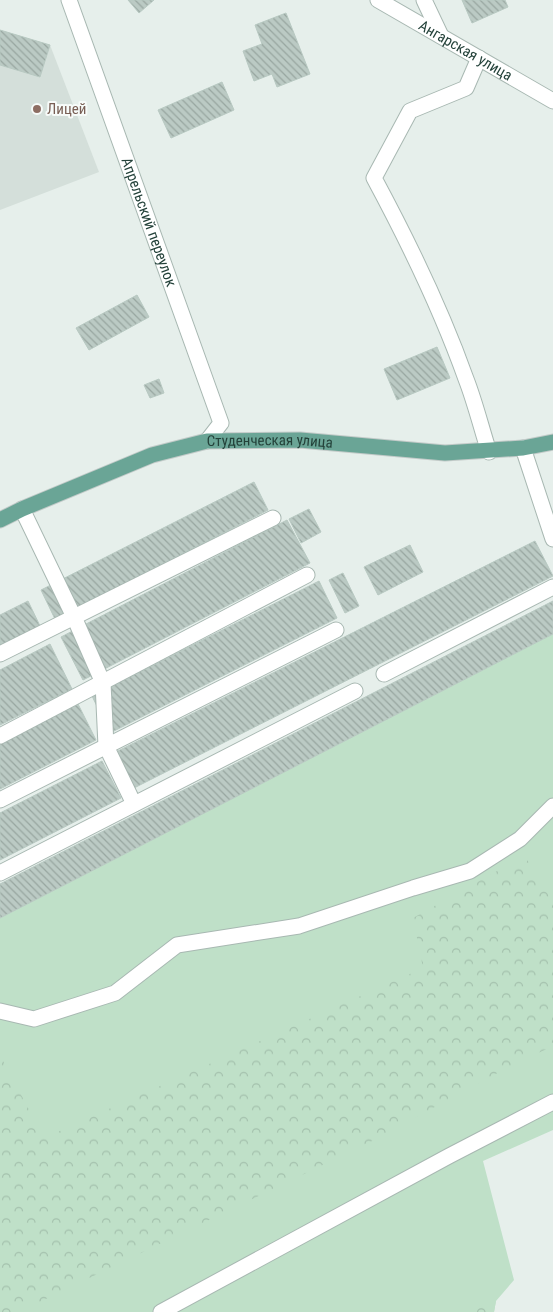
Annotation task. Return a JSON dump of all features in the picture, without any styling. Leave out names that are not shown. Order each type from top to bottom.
[{"type":"main road","name":"Студенческая улица","points":[[0,520],[152,455],[207,442],[300,440],[445,453],[489,452],[553,442]]},
{"type":"street","name":"Апрельский переулок","points":[[70,0],[221,423],[207,442]]},
{"type":"street","name":"Ангарская улица","points":[[378,0],[553,101]]},
{"type":"street","points":[[424,0],[441,36]]},
{"type":"street","points":[[479,58],[466,88],[410,112],[374,178],[430,288],[467,380],[489,452]]},
{"type":"street","points":[[523,448],[553,539]]},
{"type":"street","points":[[22,509],[74,617],[103,683],[106,746],[134,804]]},
{"type":"street","points":[[0,654],[273,518]]},
{"type":"street","points":[[0,736],[307,576]]},
{"type":"street","points":[[384,674],[553,587]]},
{"type":"street","points":[[0,800],[336,630]]},
{"type":"street","points":[[0,873],[355,691]]},
{"type":"street","points":[[0,1011],[34,1019],[115,994],[177,945],[298,926],[470,871],[520,839],[553,806]]},
{"type":"street","points":[[161,1312],[553,1102]]},
{"type":"shaded area","name":"Лицей","points":[[0,30],[50,45],[99,172],[0,210]]},
{"type":"green space","points":[[553,634],[553,1130],[483,1161],[514,1280],[496,1301],[494,1312],[0,1312],[0,918]]},
{"type":"green space","points":[[524,856],[553,894],[553,1046],[505,1069],[372,1141],[19,1312],[0,1312],[0,1055],[44,1138],[423,968],[413,918]]},
{"type":"green space","points":[[496,1301],[494,1312],[470,1312]]},
{"type":"building","points":[[128,0],[154,0],[139,13]]},
{"type":"building","points":[[462,0],[505,0],[508,7],[472,23]]},
{"type":"building","points":[[286,13],[310,74],[277,87],[272,74],[254,81],[243,51],[262,44],[255,25]]},
{"type":"building","points":[[0,30],[50,45],[40,77],[0,65]]},
{"type":"building","points":[[222,82],[234,110],[171,138],[158,110]]},
{"type":"building","points":[[137,295],[149,317],[89,350],[76,328]]},
{"type":"building","points":[[437,347],[450,378],[397,400],[384,369]]},
{"type":"building","points":[[159,379],[164,393],[150,398],[144,385]]},
{"type":"building","points":[[254,482],[268,510],[55,619],[41,590]]},
{"type":"building","points":[[309,509],[321,532],[301,543],[289,519]]},
{"type":"building","points":[[287,520],[310,563],[83,680],[61,637]]},
{"type":"building","points":[[535,541],[553,576],[134,788],[116,752]]},
{"type":"building","points":[[410,545],[423,572],[378,595],[364,567]]},
{"type":"building","points":[[343,573],[359,606],[345,613],[329,580]]},
{"type":"building","points":[[319,581],[337,618],[110,733],[92,696]]},
{"type":"building","points":[[28,601],[41,628],[0,648],[0,615]]},
{"type":"building","points":[[553,601],[553,634],[0,918],[0,884]]},
{"type":"building","points":[[50,644],[72,689],[0,725],[0,670]]},
{"type":"building","points":[[78,704],[96,740],[0,789],[0,744]]},
{"type":"building","points":[[102,761],[121,798],[0,860],[0,813]]},
{"type":"place","name":"Лицей","points":[[37,109]]}]
